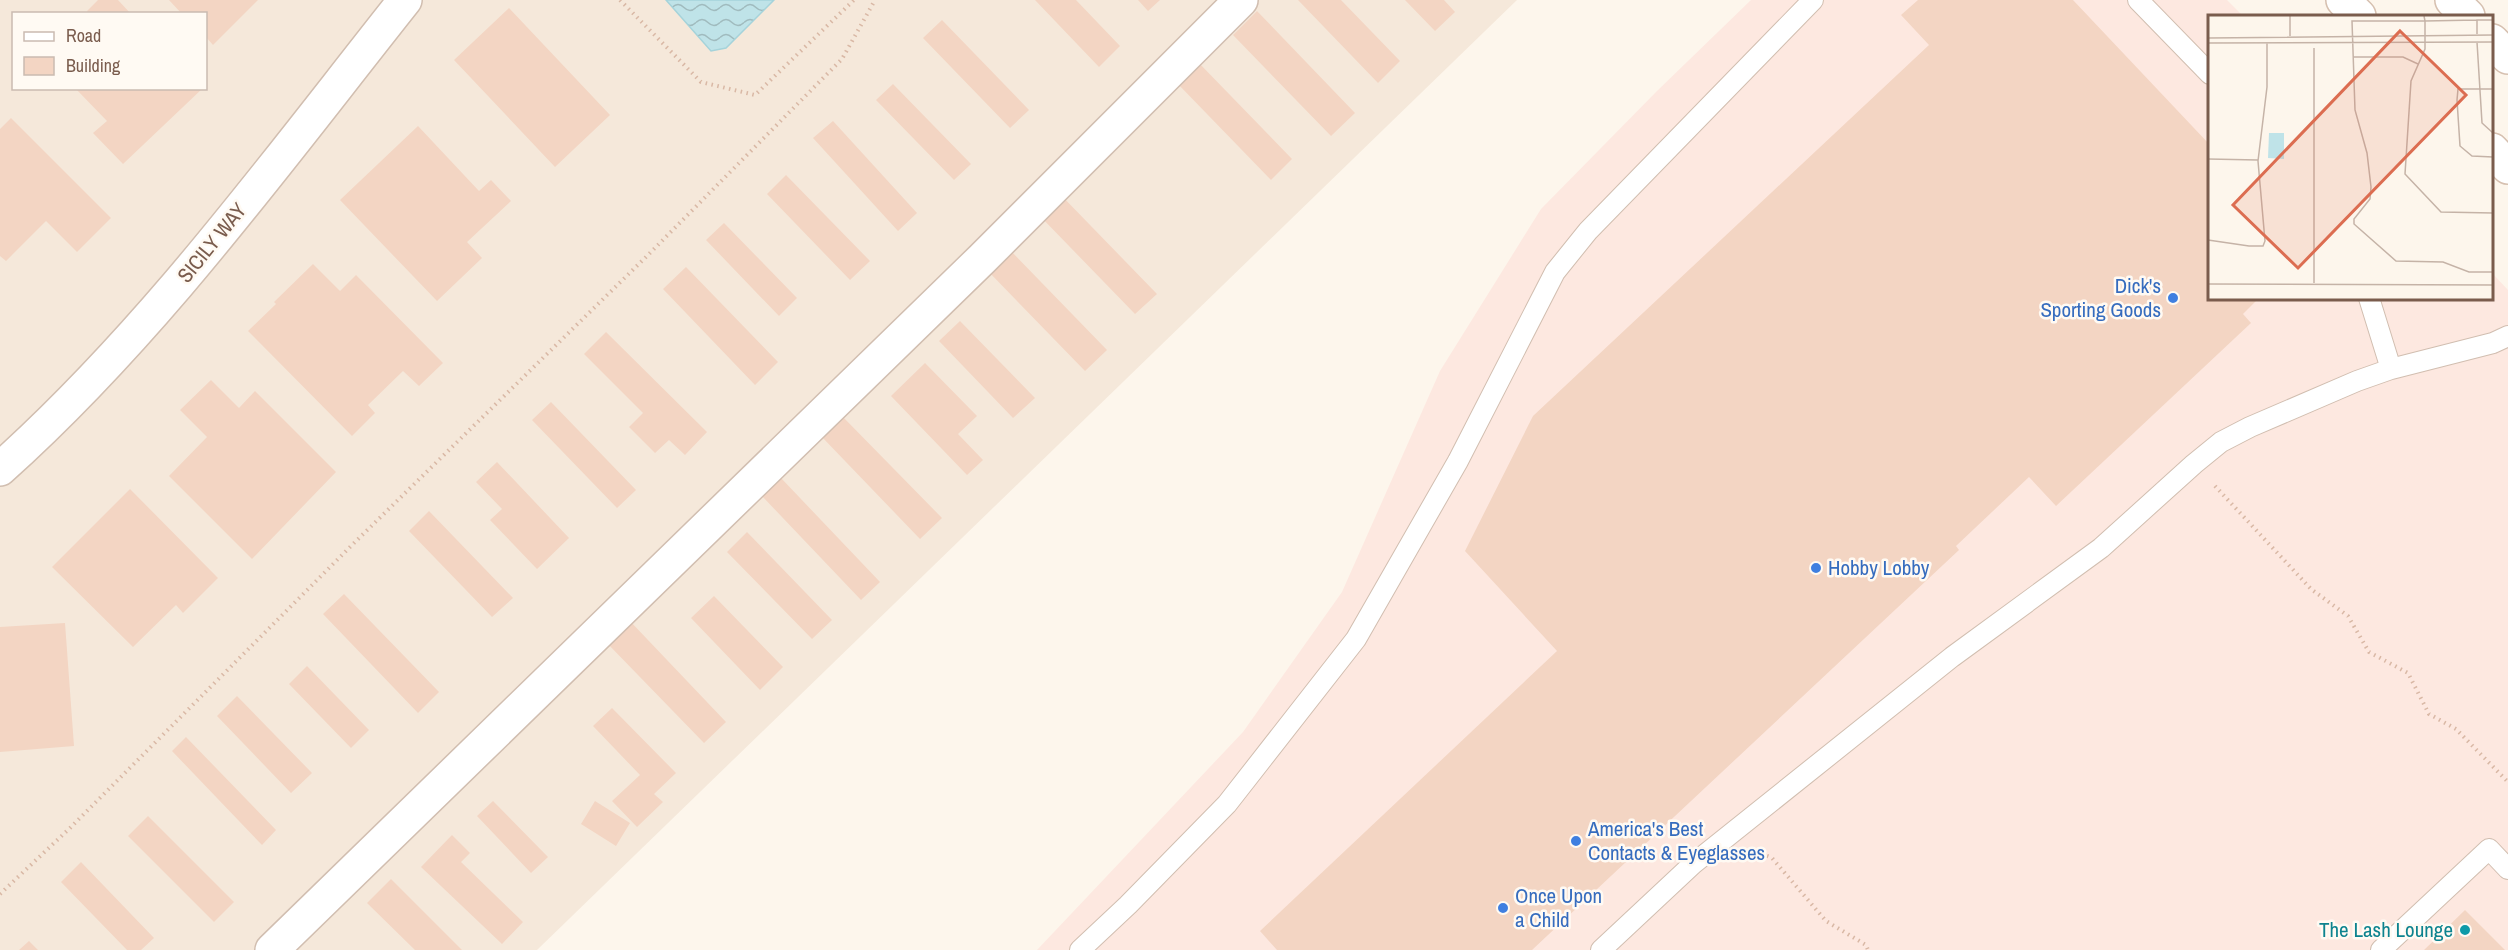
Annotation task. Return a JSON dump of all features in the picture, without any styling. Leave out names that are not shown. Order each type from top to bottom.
[{"type":"street","name":"SICILY WAY","points":[[0,469],[41,433],[175,290],[405,0]]},
{"type":"street","points":[[272,950],[974,267],[1241,0]]},
{"type":"street","points":[[2343,0],[2359,15]]},
{"type":"street","points":[[2452,0],[2467,15]]},
{"type":"street","points":[[2493,42],[2508,57]]},
{"type":"street","points":[[2493,151],[2508,167]]},
{"type":"lane","points":[[1080,950],[1128,905],[1227,804],[1356,639],[1458,461],[1554,272],[1588,231],[1813,0]]},
{"type":"lane","points":[[2138,0],[2208,72]]},
{"type":"lane","points":[[2370,300],[2391,369]]},
{"type":"lane","points":[[1601,950],[1693,864],[1952,657],[2101,548],[2221,442],[2250,427],[2391,369],[2508,336]]},
{"type":"lane","points":[[2381,950],[2489,849],[2508,868]]},
{"type":"path","points":[[620,0],[701,82],[755,94],[854,0]]},
{"type":"path","points":[[0,894],[70,828],[359,538],[647,256],[842,59],[875,0]]},
{"type":"path","points":[[2194,464],[2312,589],[2348,616],[2369,652],[2408,673],[2429,714],[2456,729],[2508,782]]},
{"type":"path","points":[[1727,837],[1772,858],[1827,921],[1866,945],[1868,950]]},
{"type":"shaded area","points":[[0,0],[1517,0],[537,950],[0,950]]},
{"type":"shaded area","points":[[1751,0],[2227,0],[2242,15],[2208,15],[2208,300],[2493,300],[2493,274],[2508,290],[2508,950],[1037,950],[1243,732],[1342,592],[1440,371],[1541,209],[1657,91]]},
{"type":"water","points":[[666,0],[774,0],[726,48],[711,51]]},
{"type":"building","points":[[98,0],[118,0],[129,12],[88,12]]},
{"type":"building","points":[[169,0],[258,0],[213,45],[207,38],[207,12],[180,12]]},
{"type":"building","points":[[1035,0],[1076,0],[1120,46],[1099,67]]},
{"type":"building","points":[[1138,0],[1160,0],[1148,11]]},
{"type":"building","points":[[1298,0],[1341,0],[1400,61],[1378,83]]},
{"type":"building","points":[[1405,0],[1444,0],[1455,12],[1435,31]]},
{"type":"building","points":[[1918,0],[2073,0],[2208,143],[2208,300],[2257,300],[2243,314],[2251,323],[2056,506],[2029,477],[1956,546],[1959,550],[1532,950],[1277,950],[1260,931],[1557,651],[1465,551],[1533,416],[1929,45],[1901,15]]},
{"type":"building","points":[[509,8],[610,115],[555,167],[454,60]]},
{"type":"building","points":[[1257,11],[1355,113],[1331,136],[1233,35]]},
{"type":"building","points":[[942,20],[1029,110],[1010,128],[923,38]]},
{"type":"building","points":[[1197,61],[1292,159],[1271,180],[1176,82]]},
{"type":"building","points":[[893,84],[971,164],[954,180],[876,100]]},
{"type":"building","points":[[77,90],[201,90],[123,164],[93,133],[107,121]]},
{"type":"building","points":[[11,118],[111,218],[77,252],[46,221],[6,261],[0,256],[0,129]]},
{"type":"building","points":[[833,121],[917,213],[898,231],[813,138]]},
{"type":"building","points":[[418,126],[479,191],[491,180],[511,201],[467,242],[482,258],[437,301],[340,200]]},
{"type":"building","points":[[786,175],[870,261],[850,280],[767,194]]},
{"type":"building","points":[[1058,192],[1157,294],[1135,314],[1037,213]]},
{"type":"building","points":[[724,223],[797,298],[779,316],[706,240]]},
{"type":"building","points":[[1008,248],[1107,350],[1085,371],[986,269]]},
{"type":"building","points":[[313,264],[340,291],[356,275],[443,363],[419,386],[403,371],[368,405],[375,413],[352,436],[248,331]]},
{"type":"building","points":[[686,267],[778,362],[755,385],[663,289]]},
{"type":"building","points":[[960,321],[1035,398],[1013,418],[939,341]]},
{"type":"building","points":[[606,332],[707,432],[685,455],[669,440],[655,453],[629,427],[643,413],[584,354]]},
{"type":"building","points":[[925,363],[977,416],[958,434],[983,460],[967,475],[891,396]]},
{"type":"building","points":[[211,380],[239,408],[255,391],[336,472],[252,559],[169,476],[207,437],[180,410]]},
{"type":"building","points":[[551,402],[636,490],[617,508],[532,420]]},
{"type":"building","points":[[842,416],[942,518],[920,539],[821,436]]},
{"type":"building","points":[[497,462],[569,538],[537,569],[490,520],[502,509],[476,482]]},
{"type":"building","points":[[781,478],[880,582],[861,600],[762,496]]},
{"type":"building","points":[[130,489],[218,578],[183,613],[176,605],[133,647],[52,567]]},
{"type":"building","points":[[429,511],[513,598],[492,617],[409,531]]},
{"type":"building","points":[[747,532],[832,620],[812,639],[727,552]]},
{"type":"building","points":[[344,594],[439,692],[418,713],[323,614]]},
{"type":"building","points":[[714,596],[783,667],[760,690],[691,618]]},
{"type":"building","points":[[628,619],[726,722],[704,743],[605,641]]},
{"type":"building","points":[[65,623],[74,746],[0,752],[0,627]]},
{"type":"building","points":[[307,666],[369,730],[351,748],[289,684]]},
{"type":"building","points":[[237,696],[312,773],[291,793],[217,716]]},
{"type":"building","points":[[612,708],[676,773],[654,794],[663,802],[637,827],[612,801],[640,775],[593,726]]},
{"type":"building","points":[[186,737],[276,830],[262,845],[172,751]]},
{"type":"building","points":[[493,801],[548,857],[531,873],[477,816]]},
{"type":"building","points":[[595,801],[630,823],[616,846],[581,824]]},
{"type":"building","points":[[148,816],[234,902],[214,922],[128,836]]},
{"type":"building","points":[[452,835],[470,853],[461,862],[523,922],[502,944],[421,867]]},
{"type":"building","points":[[81,862],[154,938],[141,950],[127,950],[61,882]]},
{"type":"building","points":[[391,879],[462,950],[415,950],[367,903]]},
{"type":"building","name":"The Lash Lounge","points":[[2465,910],[2505,950],[2424,950]]},
{"type":"building","points":[[29,941],[38,950],[19,950]]},
{"type":"place","name":"Dick's Sporting Goods","points":[[2173,298]]},
{"type":"place","name":"Hobby Lobby","points":[[1816,568]]},
{"type":"place","name":"America's Best Contacts & Eyeglasses","points":[[1576,841]]},
{"type":"place","name":"Once Upon a Child","points":[[1503,908]]},
{"type":"place","name":"The Lash Lounge","points":[[2465,930]]}]
